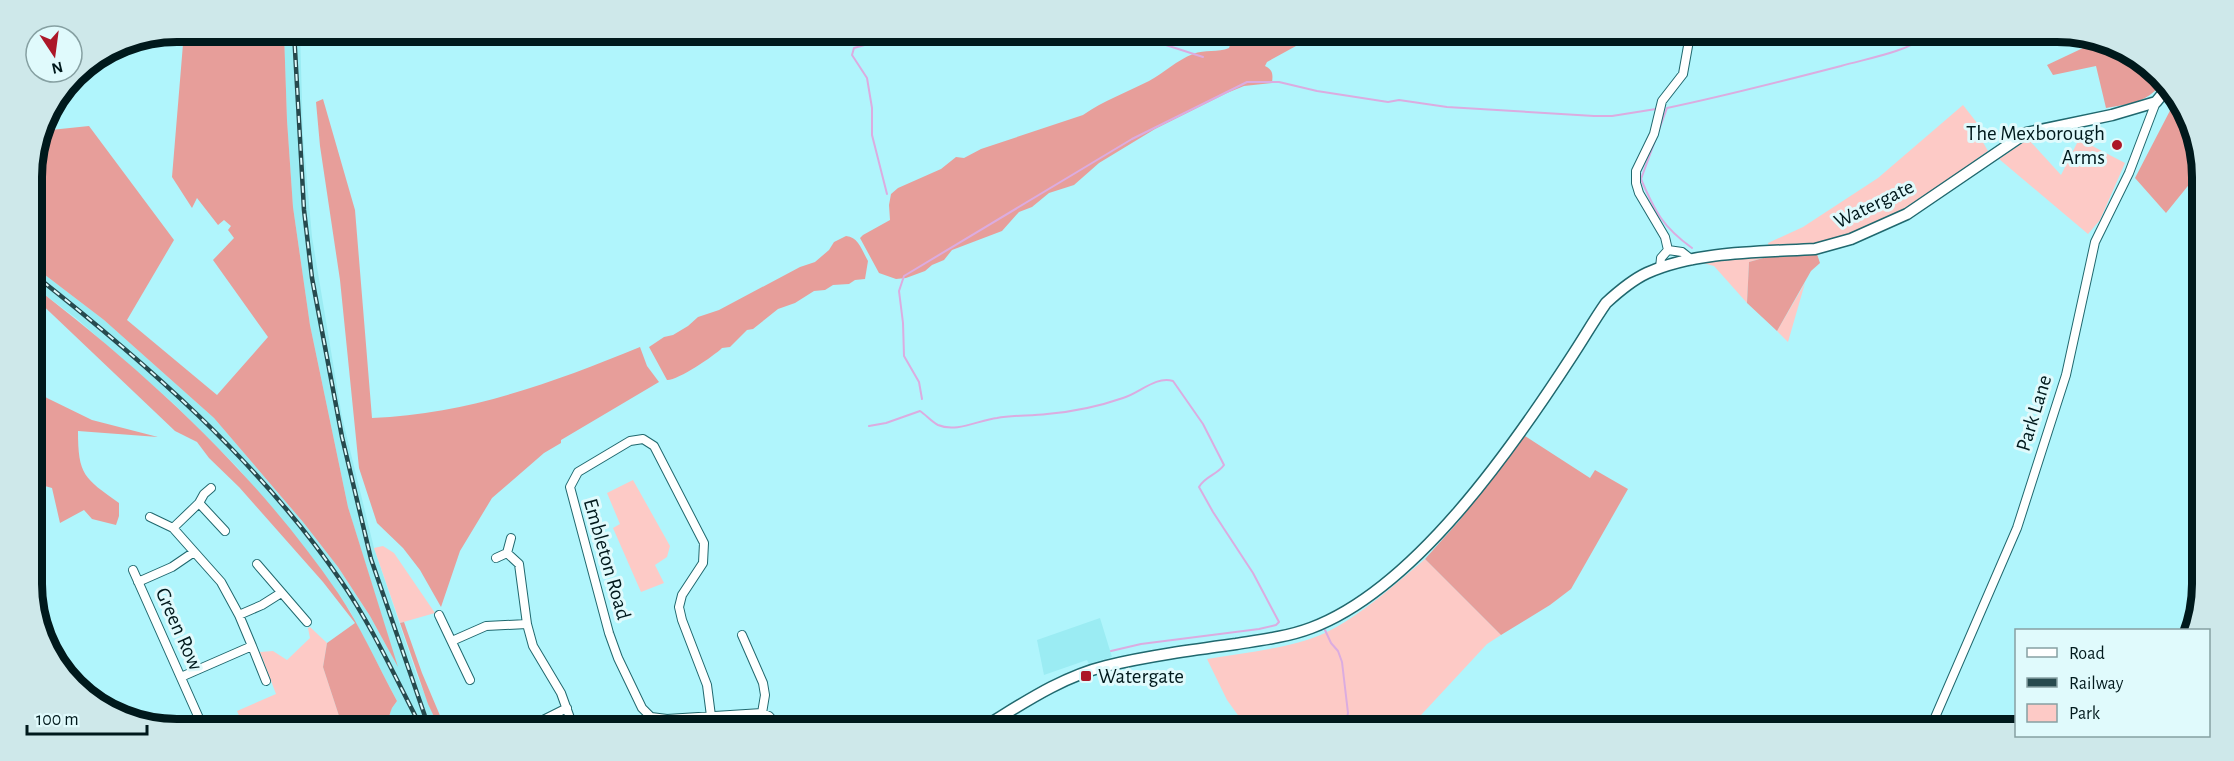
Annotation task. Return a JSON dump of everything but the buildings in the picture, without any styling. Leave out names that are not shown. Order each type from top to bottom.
[{"type":"main road","points":[[2156,102],[2163,94]]},
{"type":"main road","name":"Watergate","points":[[997,719],[1072,677],[1103,667],[1156,656],[1290,635],[1329,621],[1363,600],[1394,577],[1428,545],[1524,427],[1606,303],[1635,280],[1660,268],[1692,260],[1741,253],[1832,246],[1907,214],[1955,179],[2026,133],[2112,115],[2156,102]]},
{"type":"street","points":[[1668,250],[1665,237],[1639,193],[1636,171],[1654,134],[1662,101],[1683,74],[1689,42]]},
{"type":"street","name":"Park Lane","points":[[1934,719],[2017,528],[2066,375],[2095,243],[2129,173],[2156,102]]},
{"type":"street","points":[[1668,250],[1682,252],[1692,260]]},
{"type":"street","points":[[1660,268],[1661,258],[1668,250]]},
{"type":"street","name":"Embleton Road","points":[[711,716],[707,685],[679,607],[682,595],[703,563],[704,543],[654,446],[637,439],[578,472],[572,481],[570,493],[586,540],[609,633],[618,658],[642,708],[651,717],[667,719],[762,713]]},
{"type":"street","points":[[173,528],[200,503],[204,494],[211,488]]},
{"type":"street","points":[[200,503],[225,531]]},
{"type":"street","points":[[150,517],[173,528],[221,582],[239,615],[266,681]]},
{"type":"street","points":[[507,553],[511,538]]},
{"type":"street","name":"Green Row","points":[[138,582],[172,567],[194,552]]},
{"type":"street","points":[[496,558],[507,553]]},
{"type":"street","points":[[507,553],[519,564],[532,646],[561,693],[569,719]]},
{"type":"street","points":[[257,564],[307,622]]},
{"type":"street","name":"Green Row","points":[[133,570],[199,719]]},
{"type":"street","points":[[239,615],[262,605],[281,593]]},
{"type":"street","points":[[439,615],[470,680]]},
{"type":"street","points":[[452,641],[486,626],[527,624]]},
{"type":"street","points":[[742,636],[763,683],[765,695],[762,713],[772,719]]},
{"type":"street","points":[[181,677],[252,646]]},
{"type":"street","points":[[545,719],[567,708]]},
{"type":"shaded area","points":[[183,42],[284,42],[293,207],[310,325],[348,507],[398,667],[370,616],[338,567],[303,522],[214,418],[104,320],[42,273],[42,169],[51,130],[89,126],[174,240],[127,320],[217,395],[268,337],[213,260],[234,238],[228,230],[231,226],[224,220],[218,225],[197,198],[192,208],[172,177]]},
{"type":"shaded area","points":[[284,42],[300,42],[303,136],[312,237],[342,417],[374,548],[417,676],[435,719],[388,719],[397,701],[350,611],[300,543],[238,468],[174,404],[77,319],[42,293],[42,273],[104,320],[214,418],[303,522],[338,567],[370,616],[396,663],[348,507],[310,325],[293,207]]},
{"type":"shaded area","points":[[1231,42],[1300,42],[1267,62],[1265,66],[1272,73],[1272,83],[1244,86],[1155,129],[1099,163],[1074,185],[1049,193],[1032,207],[1019,212],[1002,231],[952,250],[944,260],[925,271],[896,279],[879,273],[860,238],[890,220],[891,194],[898,188],[941,169],[956,157],[964,158],[981,149],[1083,115],[1149,81],[1187,57],[1229,48]]},
{"type":"shaded area","points":[[2087,46],[2124,60],[2158,88],[2139,101],[2106,108],[2096,66],[2053,75],[2047,65]]},
{"type":"shaded area","points":[[323,99],[355,210],[372,418],[442,410],[476,403],[542,384],[640,347],[647,366],[659,382],[561,440],[561,443],[544,453],[492,498],[460,551],[441,607],[420,570],[403,548],[377,523],[359,468],[340,280],[320,146],[316,102]]},
{"type":"shaded area","points":[[2172,107],[2185,134],[2192,181],[2166,213],[2135,178]]},
{"type":"shaded area","points":[[846,236],[857,242],[868,261],[865,279],[814,291],[795,303],[778,309],[753,329],[747,330],[730,347],[722,348],[687,372],[667,380],[649,347],[688,326],[698,317],[719,310],[800,267],[815,262],[829,250],[834,242]]},
{"type":"shaded area","points":[[1817,254],[1820,263],[1811,271],[1777,331],[1747,303],[1749,262],[1767,257]]},
{"type":"shaded area","points":[[42,293],[158,389],[235,466],[272,507],[338,593],[362,633],[397,701],[388,719],[340,719],[323,667],[327,643],[355,623],[323,582],[197,442],[175,431],[42,305]]},
{"type":"shaded area","points":[[42,394],[92,420],[158,437],[78,431],[79,457],[85,474],[119,503],[116,525],[92,519],[84,510],[60,523],[52,488],[42,485]]},
{"type":"shaded area","points":[[1525,436],[1590,478],[1595,470],[1628,489],[1571,589],[1550,605],[1501,635],[1425,559],[1459,521]]},
{"type":"shaded area","points":[[1100,618],[1112,657],[1089,664],[1087,660],[1044,675],[1037,640]]},
{"type":"shaded area","points":[[404,622],[441,719],[435,719],[428,704],[400,623]]},
{"type":"green space","points":[[1963,105],[1981,128],[1977,132],[1988,151],[1895,214],[1855,233],[1825,242],[1769,247],[1768,243],[1803,227],[1878,178]]},
{"type":"green space","points":[[2028,139],[2061,175],[2079,139],[2125,163],[2100,220],[2088,234],[1999,159]]},
{"type":"green space","points":[[1767,257],[1749,262],[1747,303],[1714,266],[1703,263],[1725,259]]},
{"type":"green space","points":[[1805,283],[1788,342],[1777,331]]},
{"type":"green space","points":[[633,480],[670,546],[667,557],[655,565],[664,583],[641,592],[613,528],[620,524],[607,493]]},
{"type":"green space","points":[[383,546],[394,553],[435,613],[400,623],[374,548]]},
{"type":"green space","points":[[1425,559],[1501,635],[1487,644],[1417,719],[1241,719],[1227,700],[1207,659],[1297,643],[1325,633],[1365,609]]},
{"type":"green space","points":[[310,627],[327,643],[323,667],[340,719],[240,719],[237,711],[276,694],[260,652],[273,651],[287,660],[310,638],[308,628]]},
{"type":"waterway","points":[[875,42],[854,48],[852,55],[867,78],[872,108],[872,135],[887,194]]},
{"type":"waterway","points":[[1157,42],[1203,57]]},
{"type":"waterway","points":[[1692,248],[1661,218],[1641,179],[1667,108],[1885,54],[1918,42]]},
{"type":"waterway","points":[[922,399],[919,382],[904,356],[899,291],[904,276],[1132,139],[1247,82],[1279,82],[1317,91],[1388,102],[1399,100],[1447,107],[1594,116],[1612,116],[1656,109]]},
{"type":"waterway","points":[[869,426],[886,423],[920,411],[938,425],[952,428],[1003,417],[1066,412],[1123,398],[1160,381],[1173,381],[1203,424],[1224,465],[1204,480],[1199,487],[1253,573],[1279,622],[1276,625],[1259,629],[1141,644],[1111,651]]},
{"type":"waterway","points":[[1325,630],[1342,662],[1347,719]]},
{"type":"railway","points":[[295,42],[304,210],[312,278],[342,437],[371,559],[426,719]]},
{"type":"railway","points":[[42,281],[158,378],[237,455],[274,495],[309,537],[352,598],[417,719]]},
{"type":"place","name":"The Mexborough Arms","points":[[2117,145]]},
{"type":"place","name":"Watergate","points":[[1086,676]]}]
